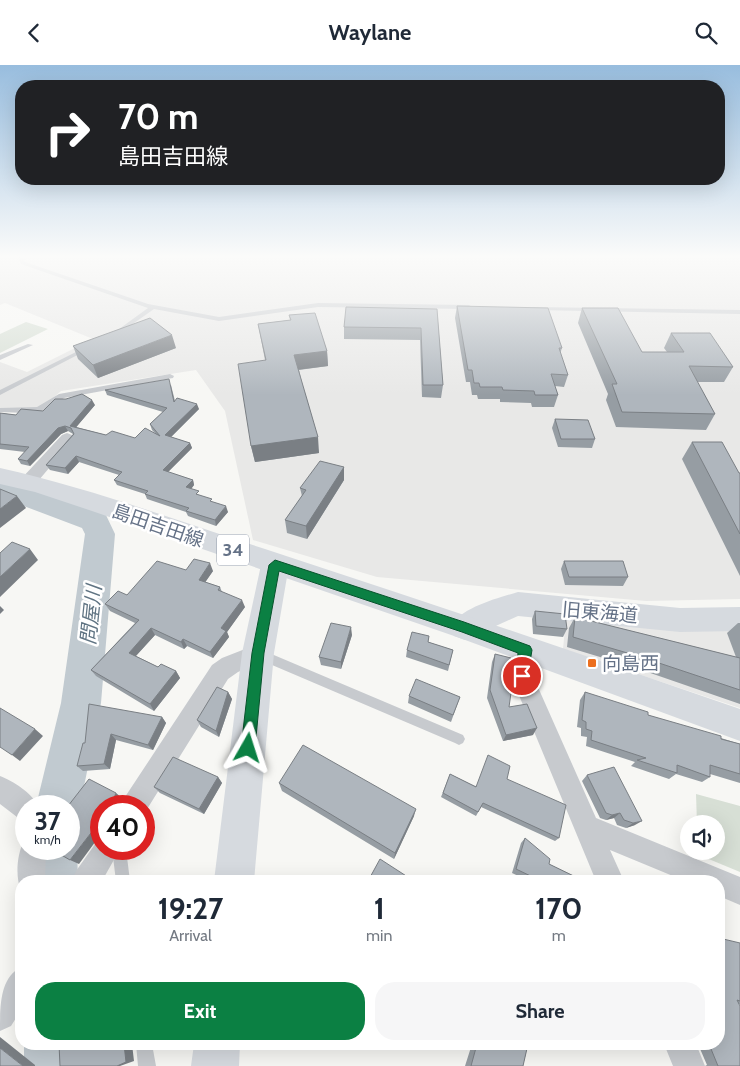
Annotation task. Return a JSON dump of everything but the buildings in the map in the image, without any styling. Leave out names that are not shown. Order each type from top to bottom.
[{"type":"main road","name":"島田吉田線","points":[[0,476],[101,505],[464,627],[740,725]]},
{"type":"main road","points":[[235,875],[258,653],[275,565]]},
{"type":"main road","name":"旧東海道","points":[[464,627],[498,610],[518,604],[680,620],[740,619]]},
{"type":"main road","points":[[215,1066],[216,1050]]},
{"type":"street","points":[[27,483],[67,438]]},
{"type":"street","points":[[525,650],[522,676],[607,875]]},
{"type":"street","points":[[141,795],[220,672],[230,665],[258,653]]},
{"type":"street","points":[[0,788],[15,800]]},
{"type":"street","points":[[587,827],[701,875]]},
{"type":"street","points":[[31,875],[32,860]]},
{"type":"street","points":[[90,875],[100,860]]},
{"type":"street","points":[[725,885],[740,891]]},
{"type":"street","points":[[0,1015],[15,991]]},
{"type":"street","points":[[682,1050],[689,1066]]},
{"type":"lane","points":[[137,302],[152,307],[219,319],[318,305],[475,307]]},
{"type":"lane","points":[[106,339],[130,325],[152,307]]},
{"type":"lane","points":[[524,308],[740,312]]},
{"type":"lane","points":[[0,393],[97,343]]},
{"type":"lane","points":[[0,358],[30,345]]},
{"type":"lane","points":[[0,411],[33,412],[51,405],[62,396],[170,375]]},
{"type":"lane","points":[[258,653],[459,739]]},
{"type":"lane","points":[[120,860],[122,875]]},
{"type":"lane","points":[[145,1050],[147,1066]]},
{"type":"shaded area","points":[[0,302],[740,302],[740,599],[646,601],[377,577],[253,540],[225,411],[196,370],[61,391],[45,405],[34,408],[0,410],[0,362],[27,372],[93,339],[5,303],[0,305]]},
{"type":"shaded area","points":[[26,322],[48,329],[0,353],[0,334]]},
{"type":"shaded area","points":[[566,618],[740,631],[740,708],[563,649]]},
{"type":"shaded area","points":[[696,794],[740,806],[740,872],[711,860],[725,860],[725,815],[697,815]]},
{"type":"waterway","name":"問屋川","points":[[2,487],[94,521],[100,534],[81,703],[60,795]]},
{"type":"waterway","name":"問屋川","points":[[54,860],[54,875]]},
{"type":"waterway","name":"問屋川","points":[[52,1050],[52,1066]]},
{"type":"place","name":"向島西","points":[[592,663]]},
{"type":"route","points":[[248,748],[258,653],[275,565],[464,627],[525,650],[522,676]]}]
